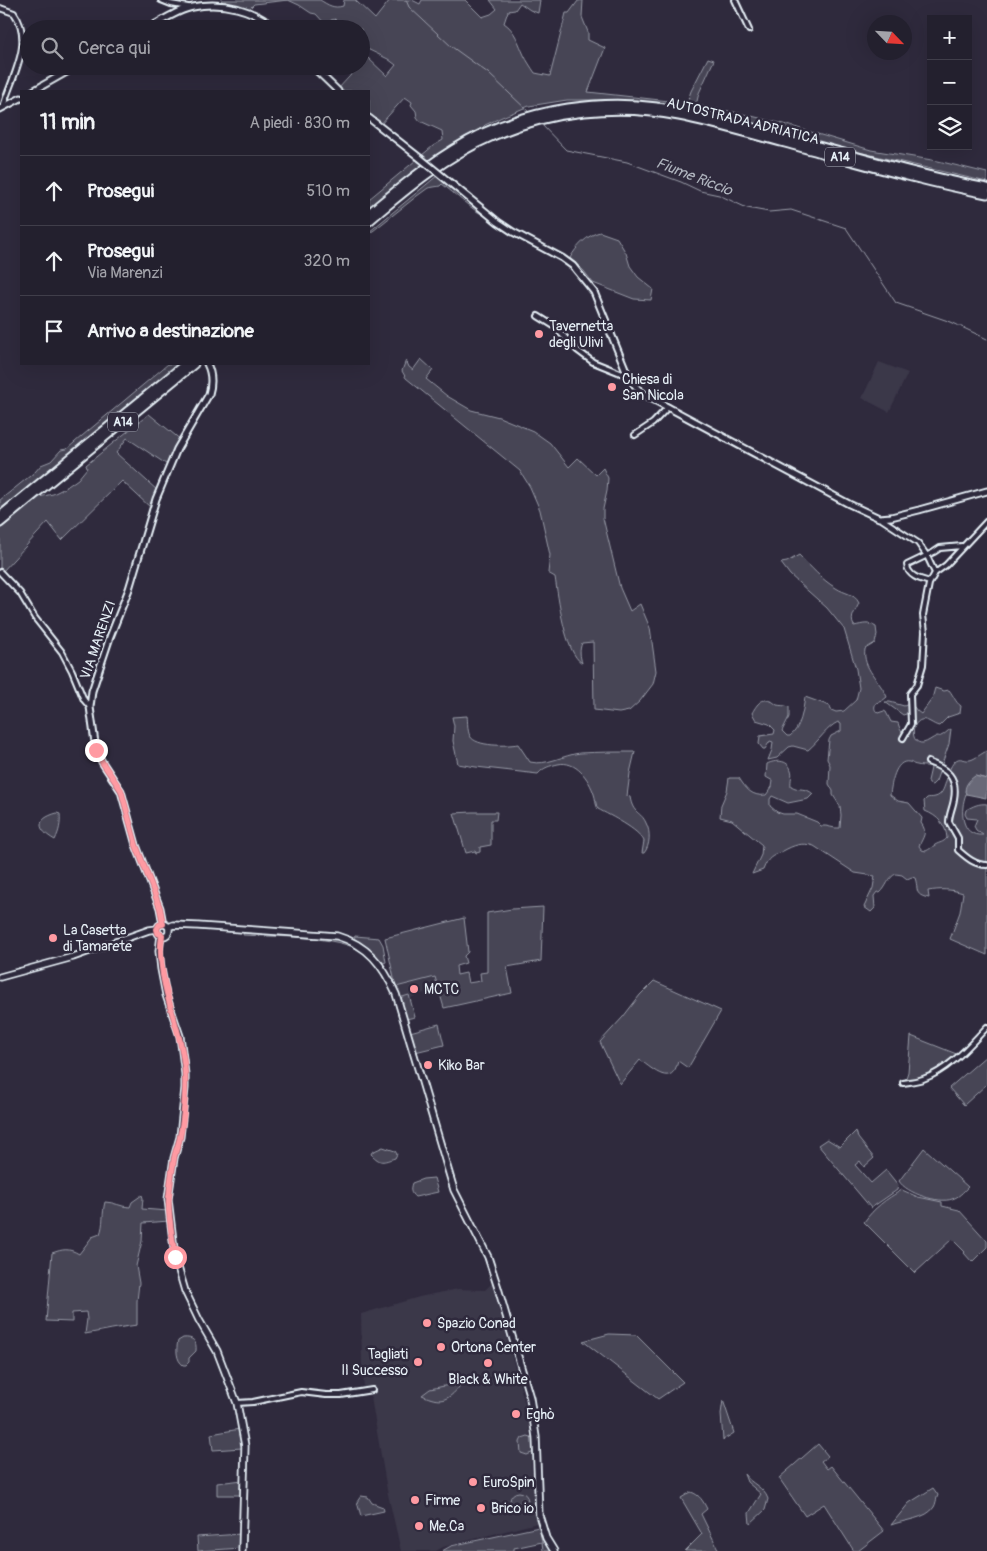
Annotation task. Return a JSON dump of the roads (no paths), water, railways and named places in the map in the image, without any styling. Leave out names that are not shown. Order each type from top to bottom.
[{"type":"highway","name":"AUTOSTRADA ADRIATICA","points":[[370,212],[424,168],[450,150],[467,146],[522,125],[548,118],[605,108],[694,116],[931,176],[987,188]]},
{"type":"highway","name":"AUTOSTRADA ADRIATICA","points":[[694,116],[933,182],[987,194]]},
{"type":"highway","name":"AUTOSTRADA ADRIATICA","points":[[370,219],[427,174],[467,146]]},
{"type":"highway","name":"A14","points":[[0,523],[184,365]]},
{"type":"highway","name":"A14","points":[[0,516],[50,479],[193,365]]},
{"type":"main road","points":[[0,978],[64,960],[149,930],[157,929],[159,925],[163,924],[169,927],[198,926],[337,936],[352,942],[374,957],[389,978],[396,994],[454,1190],[488,1257],[498,1288],[530,1398],[536,1437],[540,1515],[546,1538],[554,1551]]},
{"type":"main road","points":[[162,935],[167,934],[169,927]]},
{"type":"main road","points":[[157,929],[158,933],[162,935]]},
{"type":"main road","points":[[162,935],[159,951],[161,969],[166,995],[180,1036],[185,1074],[180,1137],[174,1158],[168,1199],[175,1257],[188,1296],[217,1351],[237,1403],[245,1446],[242,1551]]},
{"type":"street","points":[[161,0],[193,7],[220,5],[247,11],[265,20]]},
{"type":"street","points":[[735,0],[749,30]]},
{"type":"street","points":[[163,20],[193,7]]},
{"type":"street","points":[[0,8],[14,13],[20,26]]},
{"type":"street","points":[[1,108],[20,54]]},
{"type":"street","points":[[35,90],[62,75]]},
{"type":"street","points":[[321,75],[336,90]]},
{"type":"street","points":[[1,108],[20,98]]},
{"type":"street","points":[[370,119],[498,222],[573,266],[594,292],[628,376],[638,389],[668,408],[879,518],[910,537],[918,543],[935,573]]},
{"type":"street","points":[[538,316],[554,326],[577,350],[593,362],[628,376]]},
{"type":"street","name":"VIA MARENZI","points":[[163,924],[160,908],[136,845],[121,790],[96,750],[90,707],[92,691],[128,589],[156,499],[177,449],[209,394],[211,378],[208,366]]},
{"type":"street","points":[[634,435],[653,423],[668,408]]},
{"type":"street","points":[[879,518],[891,517],[987,491]]},
{"type":"street","points":[[903,738],[911,724],[910,694],[917,685],[923,665],[925,632],[923,615],[930,582],[935,573],[946,565],[987,521]]},
{"type":"street","points":[[930,582],[911,575],[907,566],[944,547],[962,546]]},
{"type":"street","points":[[0,572],[20,593],[35,618],[62,652],[84,700],[90,707]]},
{"type":"street","points":[[928,762],[946,770],[955,785],[955,797],[949,822],[958,838],[958,850],[974,862],[980,865],[987,865]]},
{"type":"street","points":[[904,1083],[923,1079],[936,1073],[958,1057],[987,1027]]},
{"type":"street","points":[[237,1403],[253,1402],[301,1392],[341,1395],[372,1390]]},
{"type":"water","points":[[975,776],[987,779],[986,798],[966,794],[967,784]]},
{"type":"waterway","name":"Fiume Riccio","points":[[406,0],[409,7],[452,47],[488,73],[530,113]]},
{"type":"waterway","name":"Fiume Riccio","points":[[540,123],[566,150],[627,162],[700,191],[719,195],[747,208],[769,212],[791,210],[846,228],[896,303],[951,322],[987,339]]},
{"type":"place","name":"Tavernetta degli Ulivi","points":[[539,334]]},
{"type":"place","name":"Chiesa di San Nicola","points":[[612,387]]},
{"type":"place","name":"La Casetta di Tamarete","points":[[53,938]]},
{"type":"place","name":"MCTC","points":[[414,989]]},
{"type":"place","name":"Kiko Bar","points":[[428,1065]]},
{"type":"place","name":"Spazio Conad","points":[[427,1323]]},
{"type":"place","name":"Ortona Center","points":[[441,1347]]},
{"type":"place","name":"Tagliati Il Successo","points":[[418,1362]]},
{"type":"place","name":"Black & White","points":[[488,1363]]},
{"type":"place","name":"Eghò","points":[[516,1414]]},
{"type":"place","name":"EuroSpin","points":[[473,1482]]},
{"type":"place","name":"Firme","points":[[415,1500]]},
{"type":"place","name":"Brico io","points":[[481,1508]]},
{"type":"place","name":"Me.Ca","points":[[419,1526]]}]
